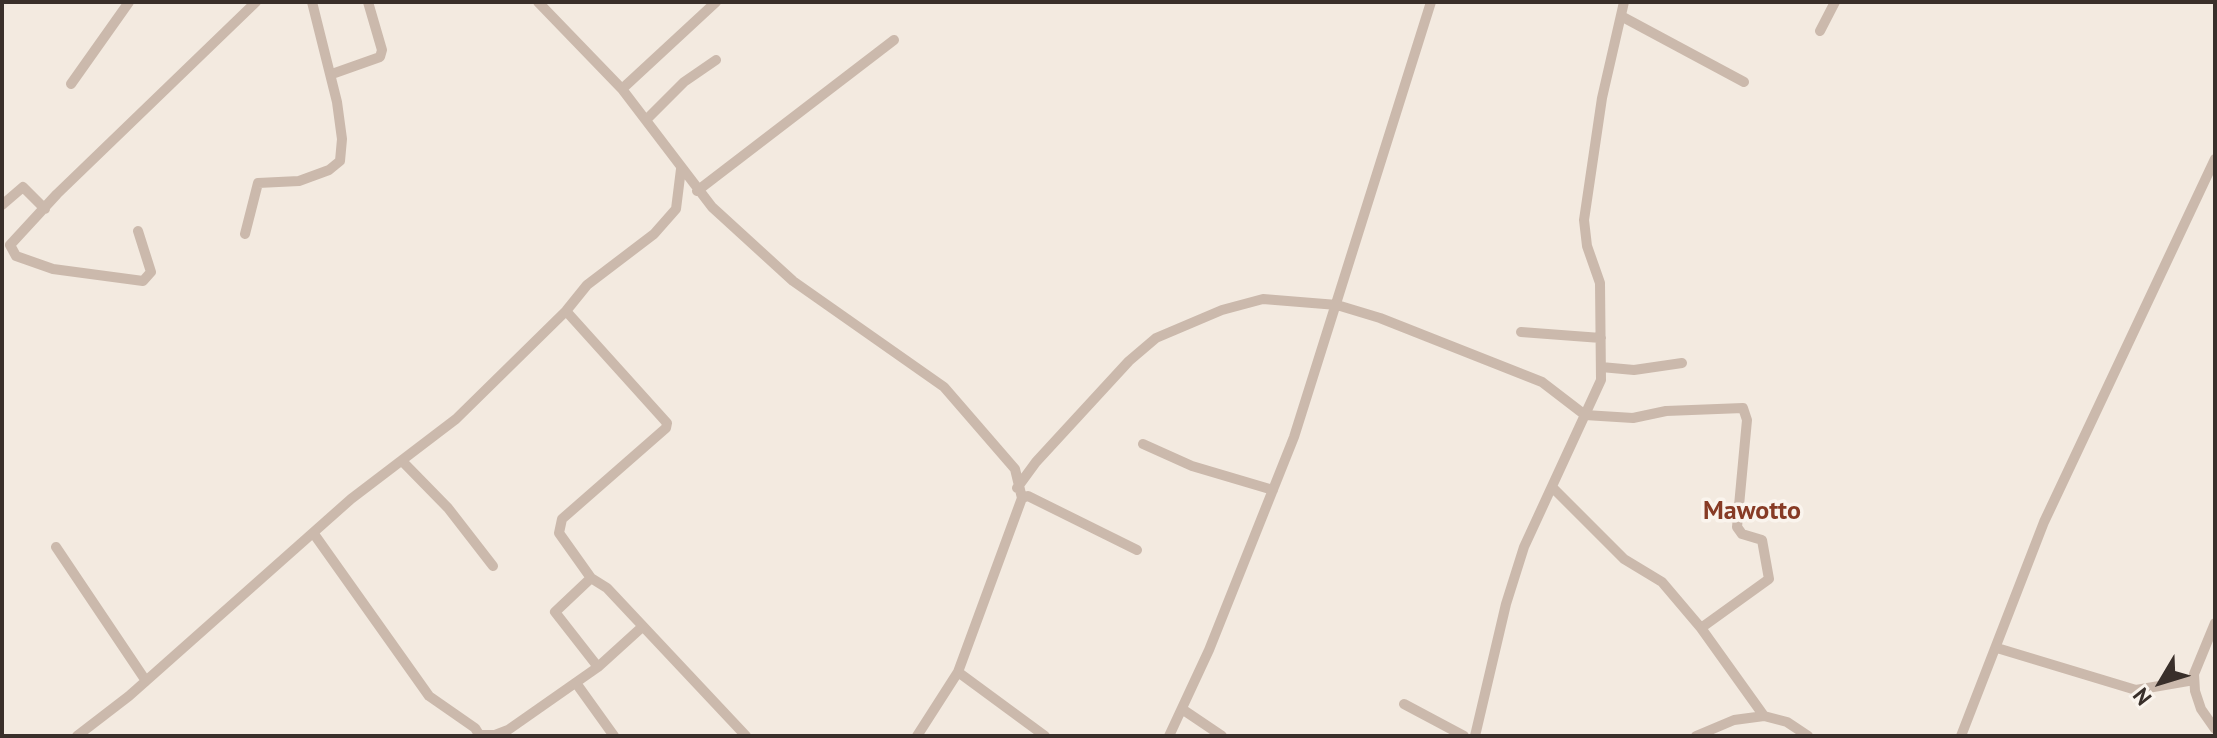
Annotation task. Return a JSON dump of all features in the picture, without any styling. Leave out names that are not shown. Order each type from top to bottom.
[{"type":"street","points":[[71,84],[129,2]]},
{"type":"street","points":[[138,231],[151,272],[143,281],[53,269],[16,256],[10,245],[256,2]]},
{"type":"street","points":[[245,234],[258,183],[299,181],[329,170],[340,161],[342,139],[332,74],[312,2]]},
{"type":"street","points":[[332,74],[380,57],[382,50],[368,2]]},
{"type":"street","points":[[538,2],[622,89],[697,191],[793,281],[944,387],[1015,469],[1020,493]]},
{"type":"street","points":[[622,89],[716,2]]},
{"type":"street","points":[[1169,736],[1294,437],[1431,2]]},
{"type":"street","points":[[1475,736],[1506,604],[1524,547],[1601,380],[1600,283],[1587,246],[1584,220],[1602,98],[1624,2]]},
{"type":"street","points":[[1820,31],[1835,2]]},
{"type":"street","points":[[1621,16],[1744,82]]},
{"type":"street","points":[[697,191],[894,40]]},
{"type":"street","points":[[647,119],[684,82],[716,60]]},
{"type":"street","points":[[1961,736],[2044,522],[2215,159]]},
{"type":"street","points":[[77,736],[146,681],[351,499],[456,419],[566,311],[587,285],[669,219],[679,200],[681,169]]},
{"type":"street","points":[[2,205],[23,187],[45,209]]},
{"type":"street","points":[[917,736],[958,672],[1020,493],[1036,462],[1129,361],[1156,338],[1254,300],[1286,298],[1337,305],[1380,318],[1542,382],[1585,415],[1633,418],[1666,411],[1697,411],[1739,405],[1747,413],[1737,527],[1739,532],[1762,540],[1769,579],[1701,628]]},
{"type":"street","points":[[566,311],[667,423],[666,428],[562,519],[559,533],[591,578],[607,588],[641,628],[746,736]]},
{"type":"street","points":[[1521,332],[1601,338]]},
{"type":"street","points":[[1601,367],[1634,370],[1682,363]]},
{"type":"street","points":[[1143,444],[1192,466],[1273,490]]},
{"type":"street","points":[[403,462],[448,508],[493,566]]},
{"type":"street","points":[[1552,487],[1624,559],[1662,582],[1701,628],[1764,716]]},
{"type":"street","points":[[1020,493],[1137,550]]},
{"type":"street","points":[[314,534],[429,696],[480,735],[508,730],[598,667],[641,628]]},
{"type":"street","points":[[56,547],[146,681]]},
{"type":"street","points":[[591,578],[555,612],[598,667]]},
{"type":"street","points":[[2215,623],[2199,657],[2194,680],[2201,709],[2215,729]]},
{"type":"street","points":[[1997,648],[2136,690],[2194,680]]},
{"type":"street","points":[[958,672],[1045,736]]},
{"type":"street","points":[[576,683],[614,736]]},
{"type":"street","points":[[1404,704],[1464,736]]},
{"type":"street","points":[[1182,709],[1222,736]]},
{"type":"street","points":[[1696,736],[1734,720],[1764,716],[1787,722],[1808,736]]},
{"type":"district","name":"Mawotto","points":[[1752,512]]}]
